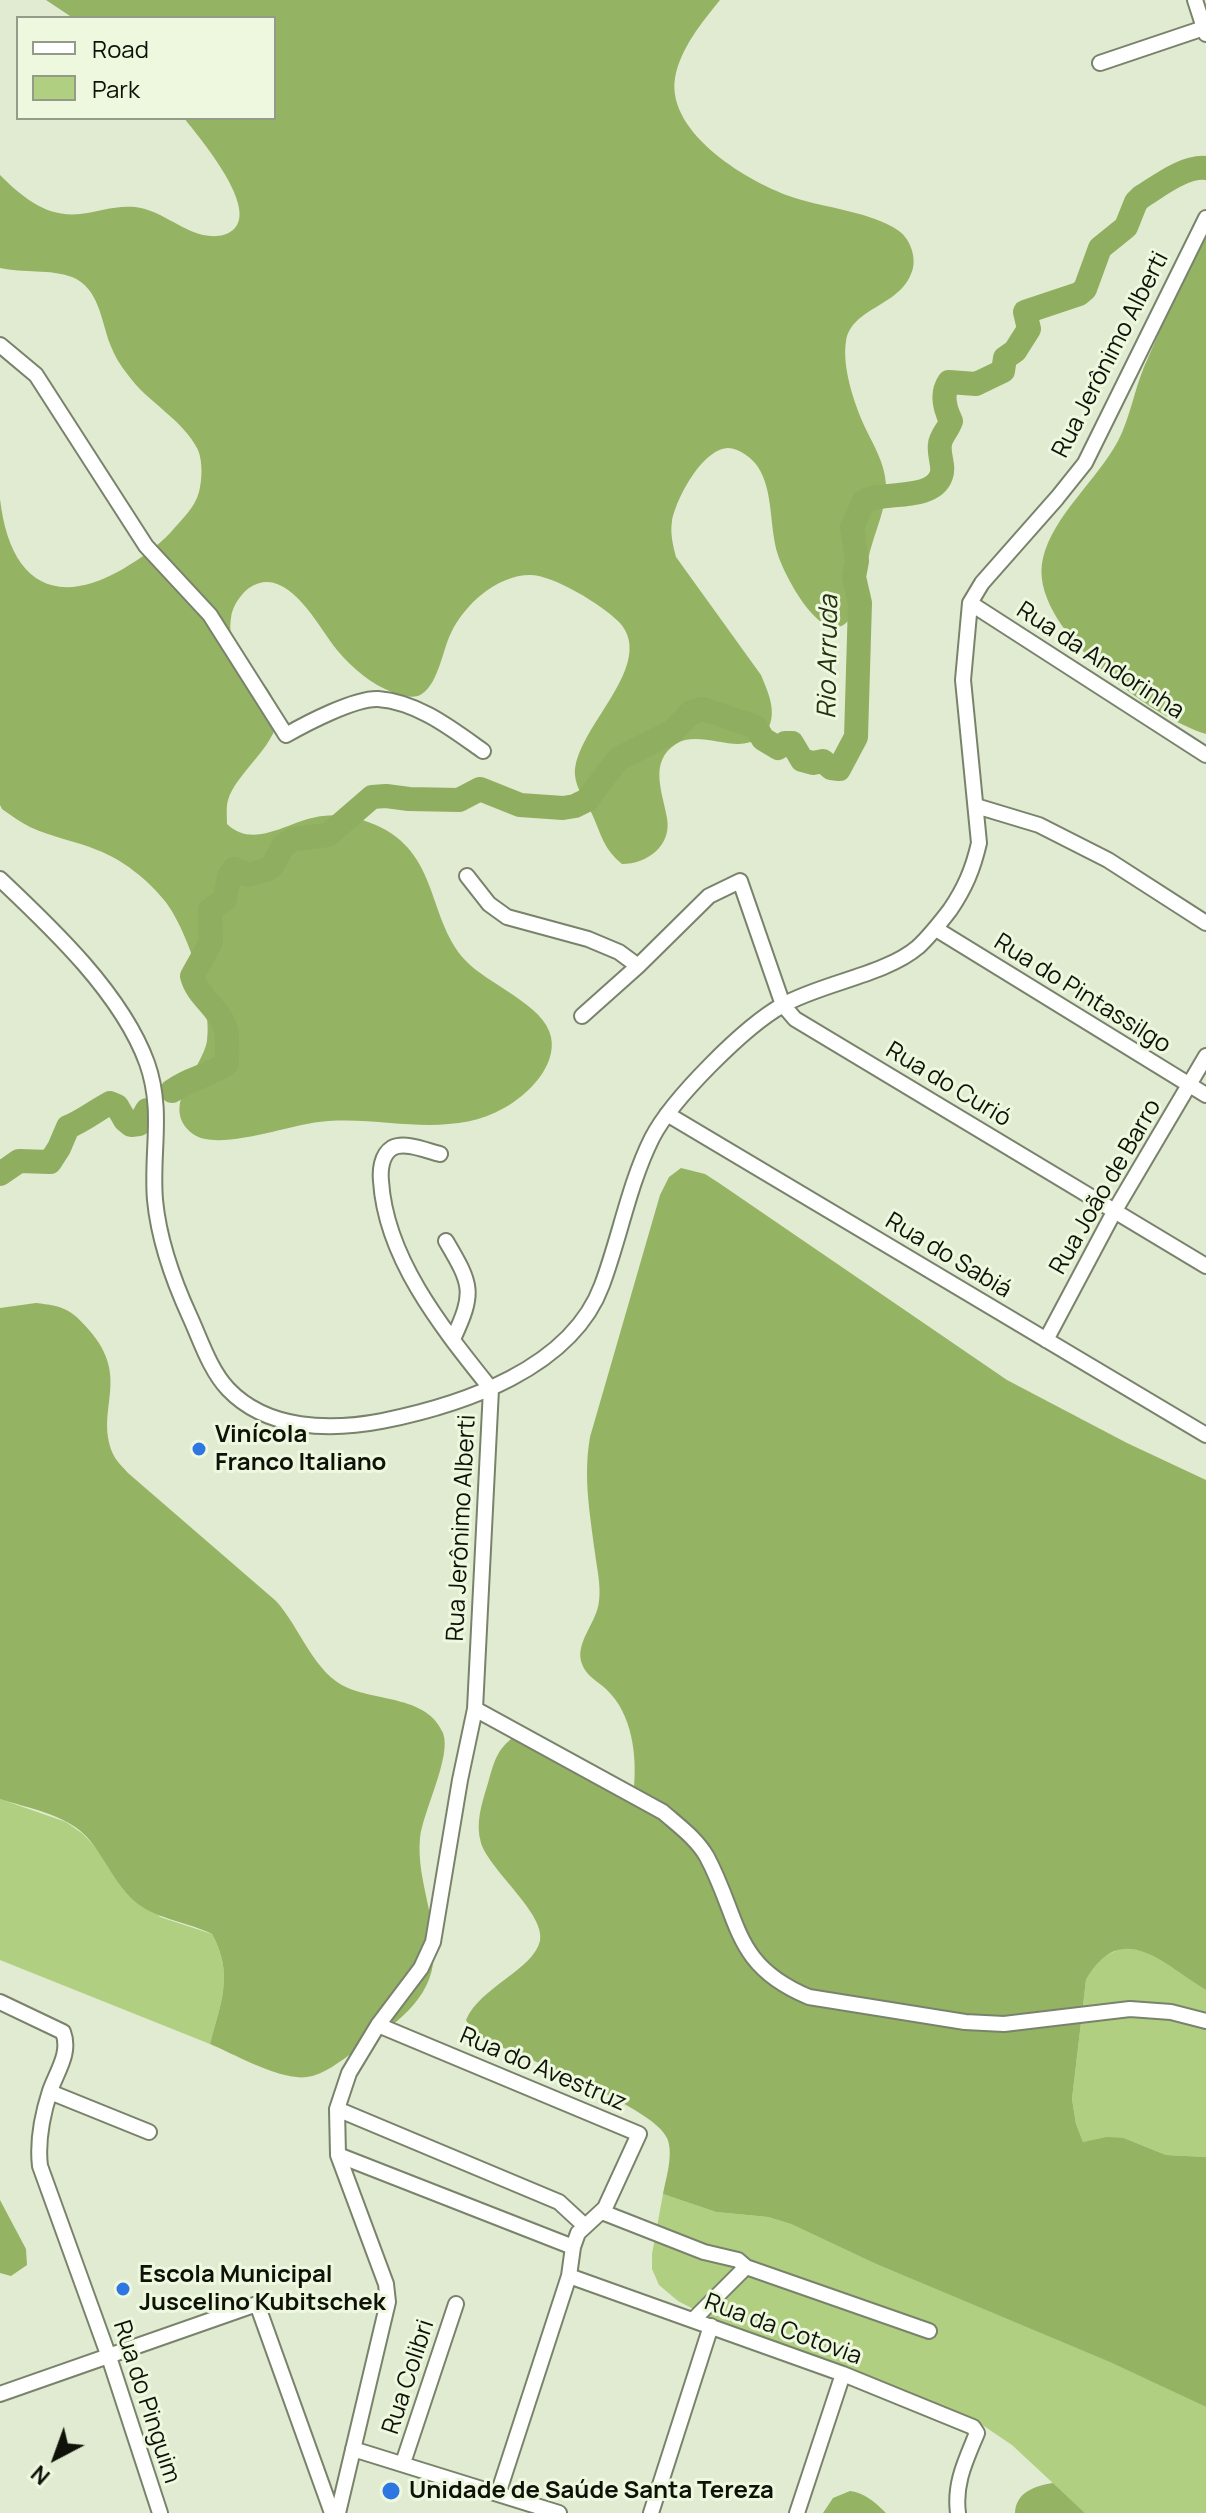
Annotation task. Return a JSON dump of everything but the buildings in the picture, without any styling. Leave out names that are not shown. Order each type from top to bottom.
[{"type":"street","points":[[1100,63],[1205,31],[1195,0]]},
{"type":"street","name":"Rua Jerônimo Alberti","points":[[335,2513],[388,2302],[379,2261],[338,2155],[337,2109],[349,2073],[378,2025],[421,1968],[433,1942],[475,1709],[491,1389],[558,1346],[576,1330],[601,1287],[640,1166],[667,1114],[751,1025],[783,1005],[915,950],[936,929],[962,892],[974,867],[979,843],[963,680],[970,603],[982,583],[1085,463],[1206,218]]},
{"type":"street","points":[[0,345],[36,375],[146,546],[210,615],[286,735],[312,720],[376,699],[413,707],[451,727],[483,751]]},
{"type":"street","name":"Rua da Andorinha","points":[[970,603],[1206,755]]},
{"type":"street","points":[[976,806],[1039,825],[1108,860],[1206,923]]},
{"type":"street","points":[[467,876],[489,904],[507,917],[588,939],[619,952],[638,966]]},
{"type":"street","points":[[0,879],[82,961],[112,999],[145,1058],[155,1089],[158,1115],[155,1197],[160,1235],[178,1290],[216,1372],[227,1388],[250,1408],[275,1419],[307,1425],[350,1427],[388,1420],[491,1389],[453,1339],[409,1270],[394,1240],[382,1194],[380,1171],[384,1158],[392,1148],[406,1146],[440,1154]]},
{"type":"street","points":[[582,1016],[709,896],[740,881],[783,1005]]},
{"type":"street","name":"Rua do Pintassilgo","points":[[936,929],[1206,1095]]},
{"type":"street","name":"Rua do Curió","points":[[783,1005],[795,1019],[1206,1266]]},
{"type":"street","name":"Rua João de Barro","points":[[1046,1340],[1114,1212],[1206,1056]]},
{"type":"street","name":"Rua do Sabiá","points":[[667,1114],[1206,1435]]},
{"type":"street","points":[[446,1241],[470,1287],[453,1339]]},
{"type":"street","points":[[475,1709],[663,1812],[689,1834],[706,1855],[748,1953],[765,1973],[797,1992],[809,1997],[965,2022],[1004,2024],[1130,2009],[1171,2012],[1206,2021]]},
{"type":"street","name":"Rua do Pinguim","points":[[0,2002],[63,2032],[67,2042],[50,2092],[38,2145],[40,2166],[109,2357],[160,2513]]},
{"type":"street","name":"Rua do Avestruz","points":[[378,2025],[639,2134],[602,2212],[585,2226],[573,2247],[569,2276],[498,2494]]},
{"type":"street","points":[[50,2092],[149,2132]]},
{"type":"street","points":[[337,2109],[559,2202],[585,2226]]},
{"type":"street","points":[[338,2155],[573,2247]]},
{"type":"street","points":[[602,2212],[704,2252],[738,2260],[746,2267],[929,2331]]},
{"type":"street","points":[[693,2320],[746,2267]]},
{"type":"street","name":"Rua da Cotovia","points":[[569,2276],[843,2374],[973,2427],[977,2433],[960,2474],[956,2496],[958,2513]]},
{"type":"street","points":[[0,2394],[257,2304],[335,2513]]},
{"type":"street","name":"Rua Colibri","points":[[403,2463],[456,2304]]},
{"type":"street","points":[[651,2513],[711,2326]]},
{"type":"street","points":[[797,2513],[843,2374]]},
{"type":"street","points":[[353,2449],[559,2513]]},
{"type":"green space","points":[[46,0],[720,0],[687,46],[675,78],[676,99],[697,137],[735,169],[756,181],[795,198],[876,219],[899,231],[911,247],[914,263],[907,281],[889,299],[858,320],[850,329],[846,341],[847,372],[852,394],[881,461],[886,485],[862,594],[856,610],[846,623],[836,627],[825,624],[795,591],[778,555],[767,487],[755,464],[745,454],[728,448],[709,457],[692,477],[679,500],[671,526],[676,557],[761,675],[772,715],[762,739],[738,744],[690,739],[667,751],[662,760],[660,778],[668,828],[662,845],[649,857],[622,864],[611,853],[576,780],[578,757],[622,677],[629,658],[629,639],[619,622],[590,600],[540,576],[518,576],[494,586],[464,612],[451,633],[430,685],[425,692],[412,697],[386,689],[356,670],[300,601],[276,583],[263,582],[249,588],[235,606],[231,633],[235,645],[241,657],[267,687],[277,712],[277,723],[266,746],[233,789],[227,803],[227,824],[249,835],[273,831],[311,818],[346,816],[363,820],[391,834],[408,848],[429,884],[452,943],[475,969],[538,1015],[551,1037],[550,1058],[539,1078],[513,1102],[491,1115],[434,1125],[328,1121],[236,1139],[204,1139],[193,1134],[183,1123],[181,1100],[204,1052],[208,1026],[196,967],[172,912],[150,885],[125,865],[97,850],[30,827],[0,805],[0,499],[13,549],[24,566],[38,579],[54,586],[74,587],[123,569],[160,543],[194,503],[202,471],[200,455],[192,439],[136,385],[120,364],[98,306],[88,289],[81,282],[64,275],[0,268],[0,175],[26,198],[57,213],[80,214],[135,207],[153,212],[194,232],[207,236],[222,235],[233,230],[239,220],[239,206],[224,172],[186,120],[276,120],[276,16],[70,16]]},
{"type":"green space","points":[[1206,222],[1206,734],[1155,709],[1125,689],[1072,639],[1053,612],[1043,584],[1043,558],[1056,527],[1118,441],[1144,367]]},
{"type":"green space","points":[[681,1168],[705,1174],[719,1183],[1007,1380],[1127,1443],[1206,1480],[1206,1990],[1144,1952],[1129,1949],[1114,1951],[1100,1961],[1086,1980],[1072,2099],[1083,2142],[1107,2137],[1124,2138],[1166,2155],[1206,2157],[1206,2407],[1110,2362],[876,2264],[791,2224],[768,2217],[716,2212],[663,2194],[670,2151],[667,2138],[657,2126],[614,2098],[488,2041],[472,2030],[466,2020],[482,1998],[527,1961],[540,1941],[535,1918],[486,1854],[479,1836],[482,1806],[501,1749],[519,1733],[621,1789],[634,1787],[635,1762],[627,1723],[607,1690],[586,1672],[580,1656],[599,1595],[588,1495],[588,1452],[660,1195],[669,1177]]},
{"type":"green space","points":[[36,1303],[60,1307],[77,1317],[102,1348],[110,1379],[108,1438],[114,1457],[128,1473],[276,1601],[317,1661],[336,1681],[360,1692],[415,1706],[436,1721],[443,1733],[444,1755],[420,1838],[421,1870],[434,1948],[429,1979],[423,1992],[403,2016],[320,2074],[307,2077],[284,2075],[210,2044],[224,1975],[219,1948],[212,1934],[155,1914],[138,1904],[123,1889],[92,1843],[67,1822],[0,1799],[0,1308]]},
{"type":"green space","points":[[0,1799],[66,1822],[83,1834],[160,1917],[212,1934],[219,1948],[224,1975],[210,2044],[0,1960]]},
{"type":"green space","points":[[1128,1947],[1154,1954],[1206,1990],[1206,2157],[1166,2155],[1124,2138],[1083,2142],[1076,2124],[1072,2099],[1086,1980],[1102,1958]]},
{"type":"green space","points":[[663,2194],[716,2212],[768,2217],[791,2224],[876,2264],[1111,2362],[1206,2407],[1206,2513],[1085,2513],[1012,2445],[975,2420],[734,2330],[678,2301],[659,2285],[652,2269]]},
{"type":"green space","points":[[0,2200],[26,2249],[27,2265],[11,2276],[0,2273]]},
{"type":"green space","points":[[1053,2483],[1085,2513],[1015,2513],[1023,2495],[1033,2488]]},
{"type":"green space","points":[[850,2491],[870,2499],[886,2513],[823,2513],[833,2498]]},
{"type":"waterway","name":"Rio Arruda","points":[[172,1091],[227,1063],[227,1034],[223,1022],[192,976],[211,942],[210,910],[225,899],[229,876],[234,869],[248,875],[266,870],[273,865],[283,846],[293,839],[328,835],[372,797],[459,800],[480,789],[520,805],[575,806],[587,800],[618,759],[672,732],[691,712],[703,709],[756,727],[763,739],[778,748],[792,743],[802,760],[813,763],[823,761],[831,768],[839,769],[856,737],[860,603],[854,577],[857,561],[852,527],[864,501],[918,492],[936,484],[942,472],[941,441],[951,421],[945,402],[949,382],[976,384],[1003,371],[1005,358],[1015,351],[1029,329],[1025,312],[1079,294],[1085,289],[1100,248],[1126,227],[1141,197],[1181,173],[1206,168]]},
{"type":"waterway","name":"Rio Arruda","points":[[0,1174],[19,1161],[50,1162],[68,1127],[110,1103],[117,1106],[131,1125],[139,1124],[147,1110]]},
{"type":"place","name":"Vinícola Franco Italiano","points":[[199,1449]]},
{"type":"place","name":"Escola Municipal Juscelino Kubitschek","points":[[123,2289]]},
{"type":"place","name":"Unidade de Saúde Santa Tereza","points":[[391,2491]]}]
